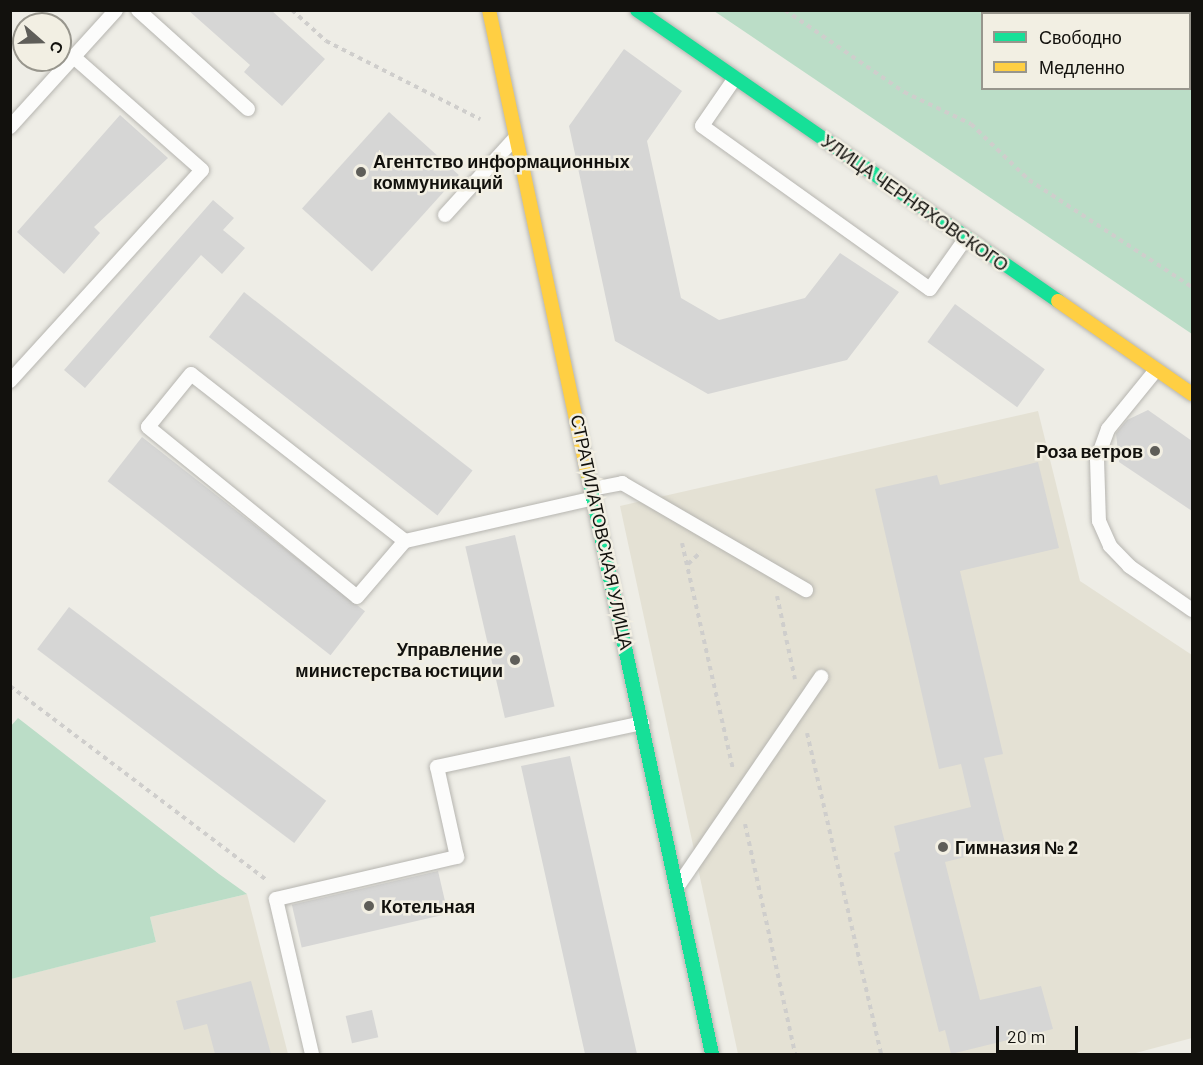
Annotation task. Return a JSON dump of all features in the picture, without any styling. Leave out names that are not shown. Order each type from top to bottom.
[{"type":"street","name":"СТРАТИЛАТОВСКАЯ УЛИЦА","points":[[489,10],[712,1054]]},
{"type":"street","name":"УЛИЦА ЧЕРНЯХОВСКОГО","points":[[638,10],[1192,394]]},
{"type":"lane","points":[[10,126],[116,10]]},
{"type":"lane","points":[[138,10],[248,109]]},
{"type":"lane","points":[[10,381],[202,170],[74,57]]},
{"type":"lane","points":[[735,78],[702,126],[930,289],[966,238]]},
{"type":"lane","points":[[445,215],[517,137]]},
{"type":"lane","points":[[1157,369],[1108,429],[1097,459],[1099,521],[1110,546],[1129,566],[1192,610]]},
{"type":"lane","points":[[405,541],[191,374],[147,427],[357,597],[405,541],[593,494],[622,483],[806,590]]},
{"type":"lane","points":[[677,887],[821,677]]},
{"type":"lane","points":[[312,1054],[276,899],[457,857],[437,767],[642,723]]},
{"type":"path","points":[[292,10],[326,41],[485,121]]},
{"type":"path","points":[[785,10],[904,92],[971,123],[1029,180],[1192,287]]},
{"type":"path","points":[[711,544],[688,564],[795,1054]]},
{"type":"path","points":[[776,592],[881,1054]]},
{"type":"path","points":[[10,686],[288,896]]},
{"type":"shaded area","name":"Гимназия № 2","points":[[1038,411],[1080,581],[1192,655],[1192,1038],[1132,1054],[738,1054],[620,506]]},
{"type":"shaded area","points":[[247,894],[288,1054],[12,1054],[10,979],[156,942],[150,917]]},
{"type":"green space","points":[[714,11],[1192,11],[1192,334]]},
{"type":"green space","points":[[18,718],[247,894],[150,917],[156,942],[11,979],[10,727]]},
{"type":"building","points":[[188,10],[271,10],[325,59],[282,106],[244,72],[250,65]]},
{"type":"building","points":[[624,49],[682,91],[647,141],[681,298],[719,320],[805,298],[840,253],[899,292],[847,360],[708,394],[615,341],[569,126]]},
{"type":"building","points":[[389,112],[459,175],[372,272],[302,209]]},
{"type":"building","points":[[120,115],[168,158],[94,227],[100,233],[64,274],[17,232]]},
{"type":"building","points":[[213,200],[234,218],[223,230],[245,248],[222,274],[201,255],[85,388],[64,370]]},
{"type":"building","points":[[244,292],[473,471],[437,515],[209,337]]},
{"type":"building","points":[[955,304],[1045,369],[1017,407],[927,342]]},
{"type":"building","name":"Роза ветров","points":[[1148,410],[1192,441],[1192,511],[1119,462],[1116,433],[1127,420]]},
{"type":"building","points":[[142,437],[365,611],[331,655],[108,481]]},
{"type":"building","points":[[1038,462],[1059,548],[960,571],[1003,754],[984,758],[1006,847],[945,862],[980,1000],[1041,986],[1053,1029],[951,1054],[945,1030],[939,1032],[894,853],[900,851],[894,826],[971,807],[961,764],[939,769],[875,489],[937,475],[940,485]]},
{"type":"building","points":[[515,535],[555,706],[505,718],[465,546]]},
{"type":"building","points":[[69,607],[326,801],[294,843],[37,649]]},
{"type":"building","points":[[570,756],[637,1054],[585,1054],[521,766]]},
{"type":"building","name":"Котельная","points":[[438,871],[448,914],[302,948],[292,905]]},
{"type":"building","points":[[251,981],[271,1054],[215,1054],[207,1024],[184,1030],[176,1001]]},
{"type":"building","points":[[372,1010],[378,1037],[352,1043],[346,1016]]},
{"type":"traffic: fast","points":[[637,10],[1058,301]]},
{"type":"traffic: fast","points":[[588,475],[712,1054]]},
{"type":"traffic: slow","points":[[489,10],[588,475]]},
{"type":"traffic: slow","points":[[1058,301],[1192,394]]},
{"type":"place","name":"Агентство информационных коммуникаций","points":[[361,172]]},
{"type":"place","name":"Роза ветров","points":[[1155,451]]},
{"type":"place","name":"Управление министерства юстиции","points":[[515,660]]},
{"type":"place","name":"Гимназия № 2","points":[[943,847]]},
{"type":"place","name":"Котельная","points":[[369,906]]}]
